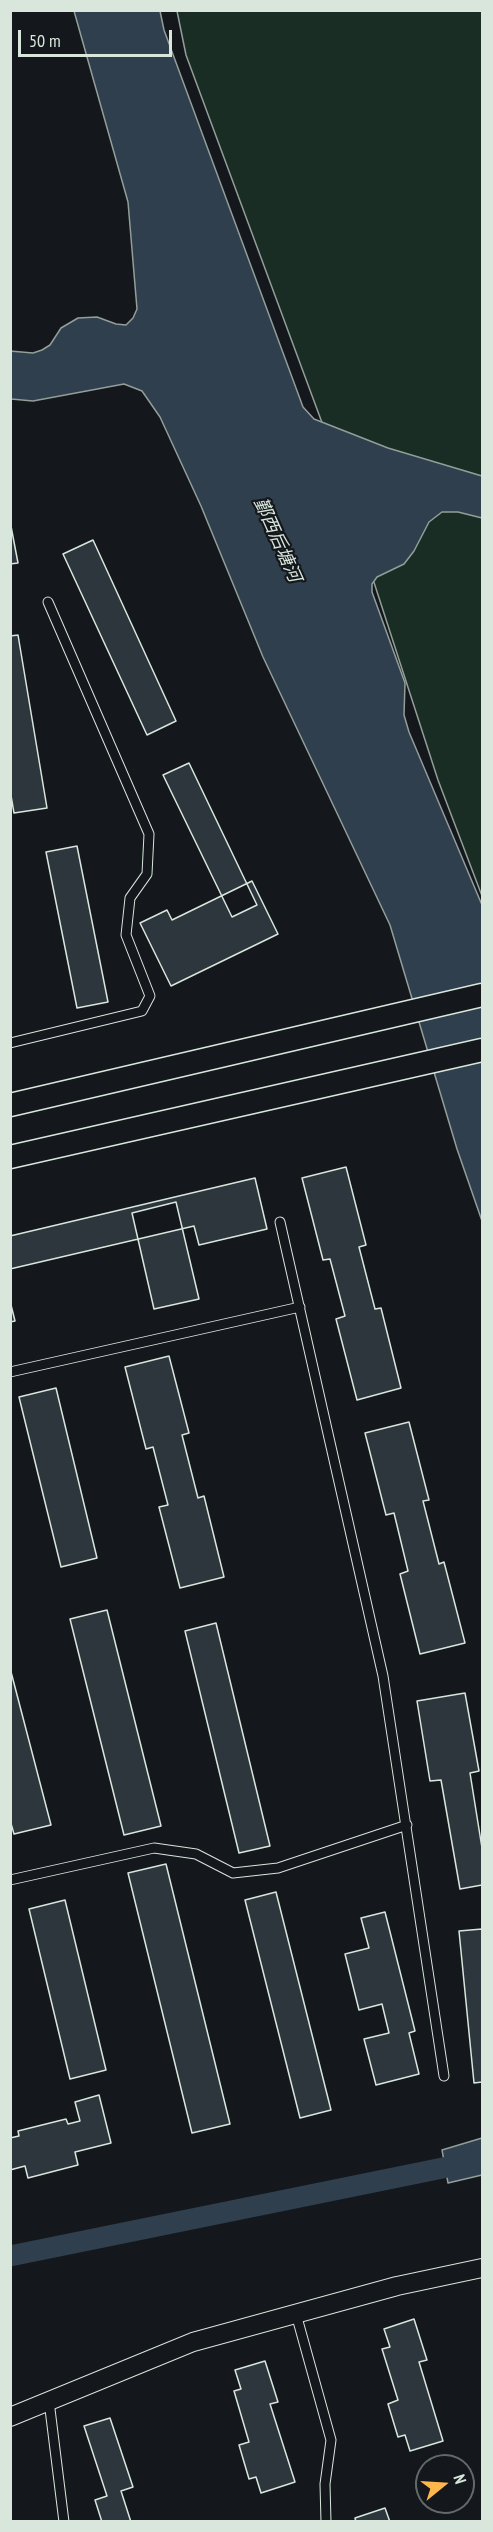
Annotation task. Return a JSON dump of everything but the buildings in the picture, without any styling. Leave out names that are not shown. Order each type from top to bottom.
[{"type":"street","points":[[10,1105],[483,995]]},
{"type":"street","points":[[10,1157],[483,1050]]},
{"type":"street","points":[[10,2416],[193,2343],[398,2286],[483,2268]]},
{"type":"lane","points":[[10,1042],[142,1011],[150,996],[126,935],[130,898],[147,874],[149,834],[48,602]]},
{"type":"lane","points":[[280,1222],[383,1676],[444,2076]]},
{"type":"lane","points":[[10,1372],[300,1307]]},
{"type":"lane","points":[[10,1880],[154,1848],[195,1854],[233,1873],[278,1868],[407,1825]]},
{"type":"lane","points":[[296,2314],[331,2440],[325,2484],[327,2522]]},
{"type":"lane","points":[[49,2401],[64,2522]]},
{"type":"green space","points":[[177,11],[482,11],[482,896],[438,780],[324,428],[186,55]]},
{"type":"water","name":"鄞西后塘河","points":[[74,11],[160,11],[164,30],[303,407],[314,419],[388,448],[482,476],[482,518],[458,512],[442,512],[429,522],[414,551],[404,564],[377,577],[372,584],[372,592],[405,683],[404,715],[409,732],[482,905],[482,1221],[457,1149],[390,925],[263,657],[201,506],[160,417],[142,391],[124,384],[33,401],[11,399],[10,351],[33,353],[42,350],[50,345],[61,328],[78,318],[97,317],[126,325],[133,318],[137,309],[128,202]]},
{"type":"water","points":[[482,2138],[482,2175],[448,2183],[442,2150]]},
{"type":"waterway","points":[[10,2256],[482,2160]]}]
